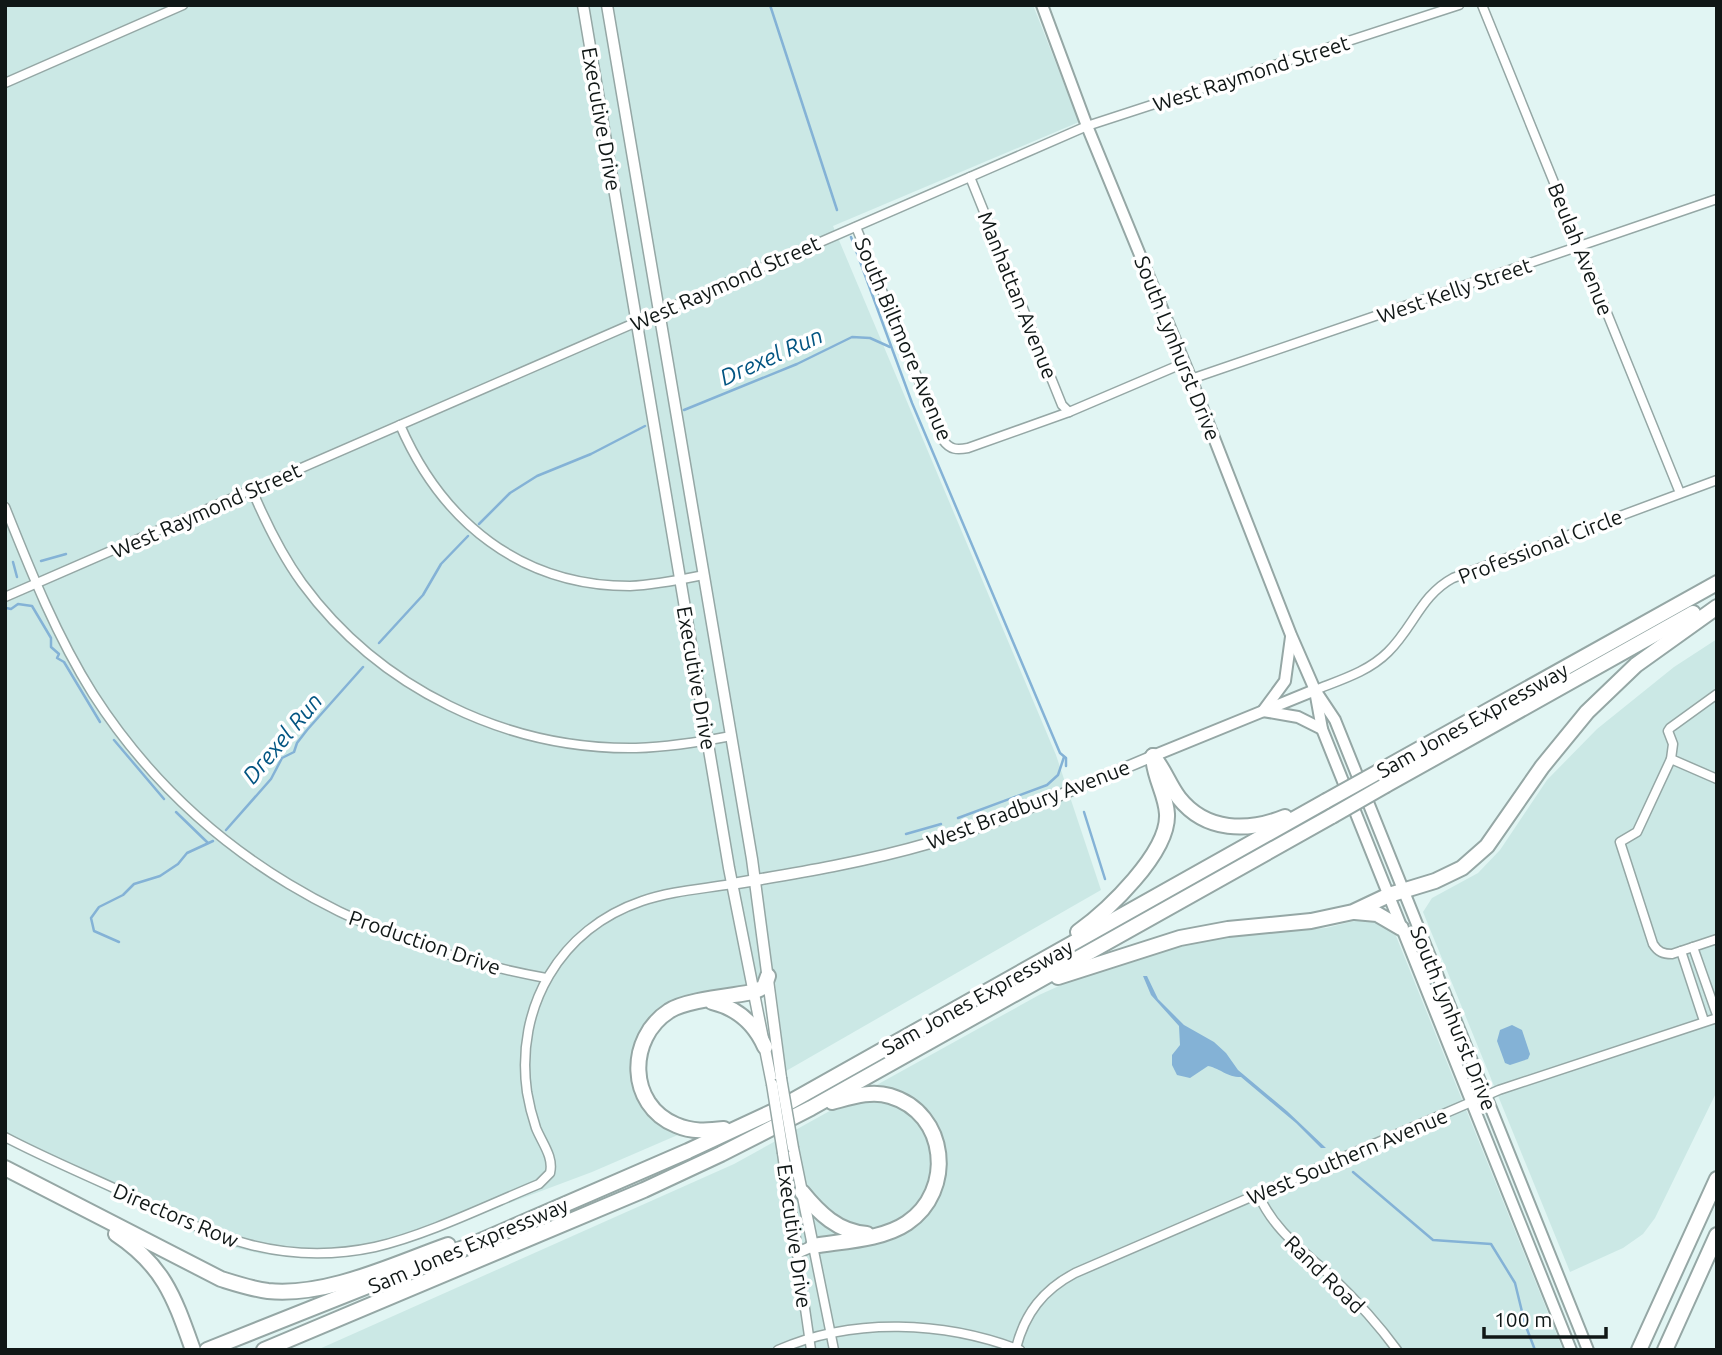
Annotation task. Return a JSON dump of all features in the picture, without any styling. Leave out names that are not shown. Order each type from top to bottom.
[{"type":"highway","name":"Sam Jones Expressway","points":[[207,1350],[356,1292],[583,1197],[774,1111],[1717,582]]},
{"type":"highway","name":"Sam Jones Expressway","points":[[266,1349],[644,1190],[811,1108],[1717,600]]},
{"type":"highway","points":[[1017,992],[1118,956],[1180,938],[1228,929],[1311,921],[1353,912],[1389,895],[1435,881],[1474,859],[1492,839],[1552,754],[1587,712],[1636,665],[1717,607]]},
{"type":"highway","points":[[1153,756],[1177,795],[1190,809],[1223,826],[1239,828],[1261,825],[1326,801]]},
{"type":"highway","points":[[1028,968],[1107,909],[1137,876],[1162,838],[1167,813],[1154,772],[1153,756]]},
{"type":"highway","points":[[1353,912],[1377,914],[1401,928]]},
{"type":"highway","points":[[736,1128],[707,1131],[673,1124],[652,1108],[639,1081],[638,1055],[648,1030],[655,1021],[673,1008],[753,992],[764,987],[768,976]]},
{"type":"highway","points":[[704,1001],[722,1004],[742,1016],[756,1031],[765,1047]]},
{"type":"highway","points":[[811,1108],[858,1095],[881,1094],[907,1104],[932,1130],[940,1164],[933,1193],[924,1208],[907,1223],[878,1235],[813,1246]]},
{"type":"highway","points":[[10,1171],[221,1279],[271,1291],[307,1290],[349,1280],[583,1197]]},
{"type":"highway","points":[[10,1171],[113,1232],[139,1251],[161,1274],[170,1290],[193,1350]]},
{"type":"highway","points":[[1639,1350],[1717,1179]]},
{"type":"highway","points":[[802,1192],[818,1211],[836,1224],[857,1233],[878,1235]]},
{"type":"highway","points":[[1665,1350],[1717,1235]]},
{"type":"main road","name":"South Lynhurst Drive","points":[[1043,6],[1087,126],[1191,379],[1291,635],[1315,690],[1335,720],[1588,1350]]},
{"type":"main road","points":[[1291,635],[1285,681],[1263,711],[1298,717],[1322,729]]},
{"type":"main road","name":"South Lynhurst Drive","points":[[1315,690],[1322,729],[1571,1350]]},
{"type":"main road","name":"West Bradbury Avenue","points":[[1153,756],[1315,690]]},
{"type":"street","points":[[5,83],[183,5]]},
{"type":"street","name":"Executive Drive","points":[[583,5],[732,884],[772,1084],[788,1150],[802,1192],[834,1350]]},
{"type":"street","name":"Executive Drive","points":[[607,5],[755,880],[782,1078],[797,1253],[811,1350]]},
{"type":"street","name":"West Raymond Street","points":[[5,597],[1087,126],[1459,5]]},
{"type":"street","name":"Beulah Avenue","points":[[1482,5],[1680,493]]},
{"type":"street","name":"Manhattan Avenue","points":[[970,177],[1062,405],[1069,412]]},
{"type":"street","name":"West Kelly Street","points":[[1191,379],[1717,199]]},
{"type":"street","name":"South Biltmore Avenue","points":[[856,226],[943,440],[954,449],[968,448],[1069,412]]},
{"type":"street","points":[[1069,412],[1184,363]]},
{"type":"street","points":[[400,425],[421,467],[443,498],[474,530],[506,552],[542,569],[589,582],[627,586],[704,575]]},
{"type":"street","points":[[1680,493],[1717,480]]},
{"type":"street","points":[[252,490],[284,556],[327,613],[369,654],[430,696],[460,712],[507,729],[572,743],[640,748],[731,736]]},
{"type":"street","name":"Professional Circle","points":[[1315,690],[1357,673],[1381,659],[1397,642],[1427,598],[1453,578],[1680,493]]},
{"type":"street","name":"Production Drive","points":[[5,507],[36,584],[64,643],[109,717],[149,768],[224,839],[283,882],[357,921],[453,957],[545,978]]},
{"type":"street","points":[[1717,694],[1668,731],[1673,744],[1671,759],[1637,832],[1620,840],[1654,946],[1665,954],[1717,939]]},
{"type":"street","name":"West Bradbury Avenue","points":[[732,884],[850,863],[941,839],[1021,812],[1153,756]]},
{"type":"street","points":[[1671,759],[1717,779]]},
{"type":"street","points":[[545,978],[581,938],[617,912],[654,898],[732,884]]},
{"type":"street","points":[[1693,947],[1717,1017]]},
{"type":"street","points":[[1681,951],[1704,1021]]},
{"type":"street","name":"Directors Row","points":[[5,1137],[206,1232],[246,1245],[291,1252],[336,1252],[392,1242],[538,1184],[550,1173],[551,1159],[532,1114],[525,1073],[529,1028],[545,978]]},
{"type":"street","name":"West Southern Avenue","points":[[1018,1349],[1022,1328],[1031,1310],[1061,1281],[1486,1096],[1717,1017]]},
{"type":"street","name":"Rand Road","points":[[1258,1194],[1267,1213],[1281,1231],[1345,1289],[1397,1350]]},
{"type":"street","points":[[797,1253],[813,1246]]},
{"type":"street","points":[[778,1350],[819,1335],[874,1327],[922,1328],[966,1335],[1018,1349]]},
{"type":"shaded area","points":[[5,5],[1033,5],[1079,122],[833,226],[1056,755],[1101,890],[786,1071],[775,982],[684,999],[655,1013],[639,1036],[632,1058],[632,1082],[653,1119],[680,1134],[592,1172],[390,1248],[350,1256],[305,1258],[262,1254],[224,1245],[5,1142]]},
{"type":"shaded area","points":[[1717,639],[1717,1091],[1655,1218],[1643,1234],[1623,1248],[1570,1272],[1423,912],[1432,898],[1478,873],[1500,850],[1547,780],[1597,729],[1674,667]]},
{"type":"shaded area","points":[[1366,918],[1380,920],[1394,931],[1563,1350],[317,1350],[734,1164],[1039,995],[1110,963],[1193,941],[1261,932],[1326,928]]},
{"type":"water","points":[[1143,976],[1147,976],[1158,999],[1184,1025],[1214,1042],[1238,1070],[1326,1148],[1321,1148],[1296,1123],[1241,1077],[1231,1076],[1208,1066],[1190,1078],[1177,1075],[1172,1065],[1172,1055],[1180,1045],[1179,1026],[1151,995]]},
{"type":"water","points":[[1512,1025],[1522,1030],[1530,1054],[1528,1059],[1510,1065],[1505,1063],[1497,1041],[1500,1030]]},
{"type":"waterway","points":[[770,5],[837,210]]},
{"type":"waterway","points":[[851,237],[912,403],[1060,753],[1066,758],[1066,766]]},
{"type":"waterway","name":"Drexel Run","points":[[684,410],[797,364],[852,337],[870,338],[890,347]]},
{"type":"waterway","name":"Drexel Run","points":[[479,524],[510,493],[537,476],[591,454],[645,426]]},
{"type":"waterway","name":"Drexel Run","points":[[379,643],[423,595],[441,564],[468,536]]},
{"type":"waterway","points":[[41,561],[66,554]]},
{"type":"waterway","points":[[13,562],[17,577]]},
{"type":"waterway","points":[[6,608],[11,609],[18,604],[32,606],[51,638],[51,647],[59,654],[57,658],[64,662],[100,722]]},
{"type":"waterway","name":"Drexel Run","points":[[226,830],[271,779],[282,758],[294,752],[307,730],[363,667]]},
{"type":"waterway","points":[[114,740],[164,799]]},
{"type":"waterway","points":[[958,818],[1047,785],[1058,775],[1064,757]]},
{"type":"waterway","points":[[176,812],[208,843]]},
{"type":"waterway","points":[[1084,812],[1105,879]]},
{"type":"waterway","points":[[906,834],[941,824]]},
{"type":"waterway","name":"Drexel Run","points":[[119,942],[94,931],[91,918],[99,907],[123,895],[134,884],[160,876],[178,864],[187,853],[213,841]]},
{"type":"waterway","points":[[1353,1172],[1433,1240],[1491,1244],[1515,1283],[1525,1324],[1535,1350]]}]
